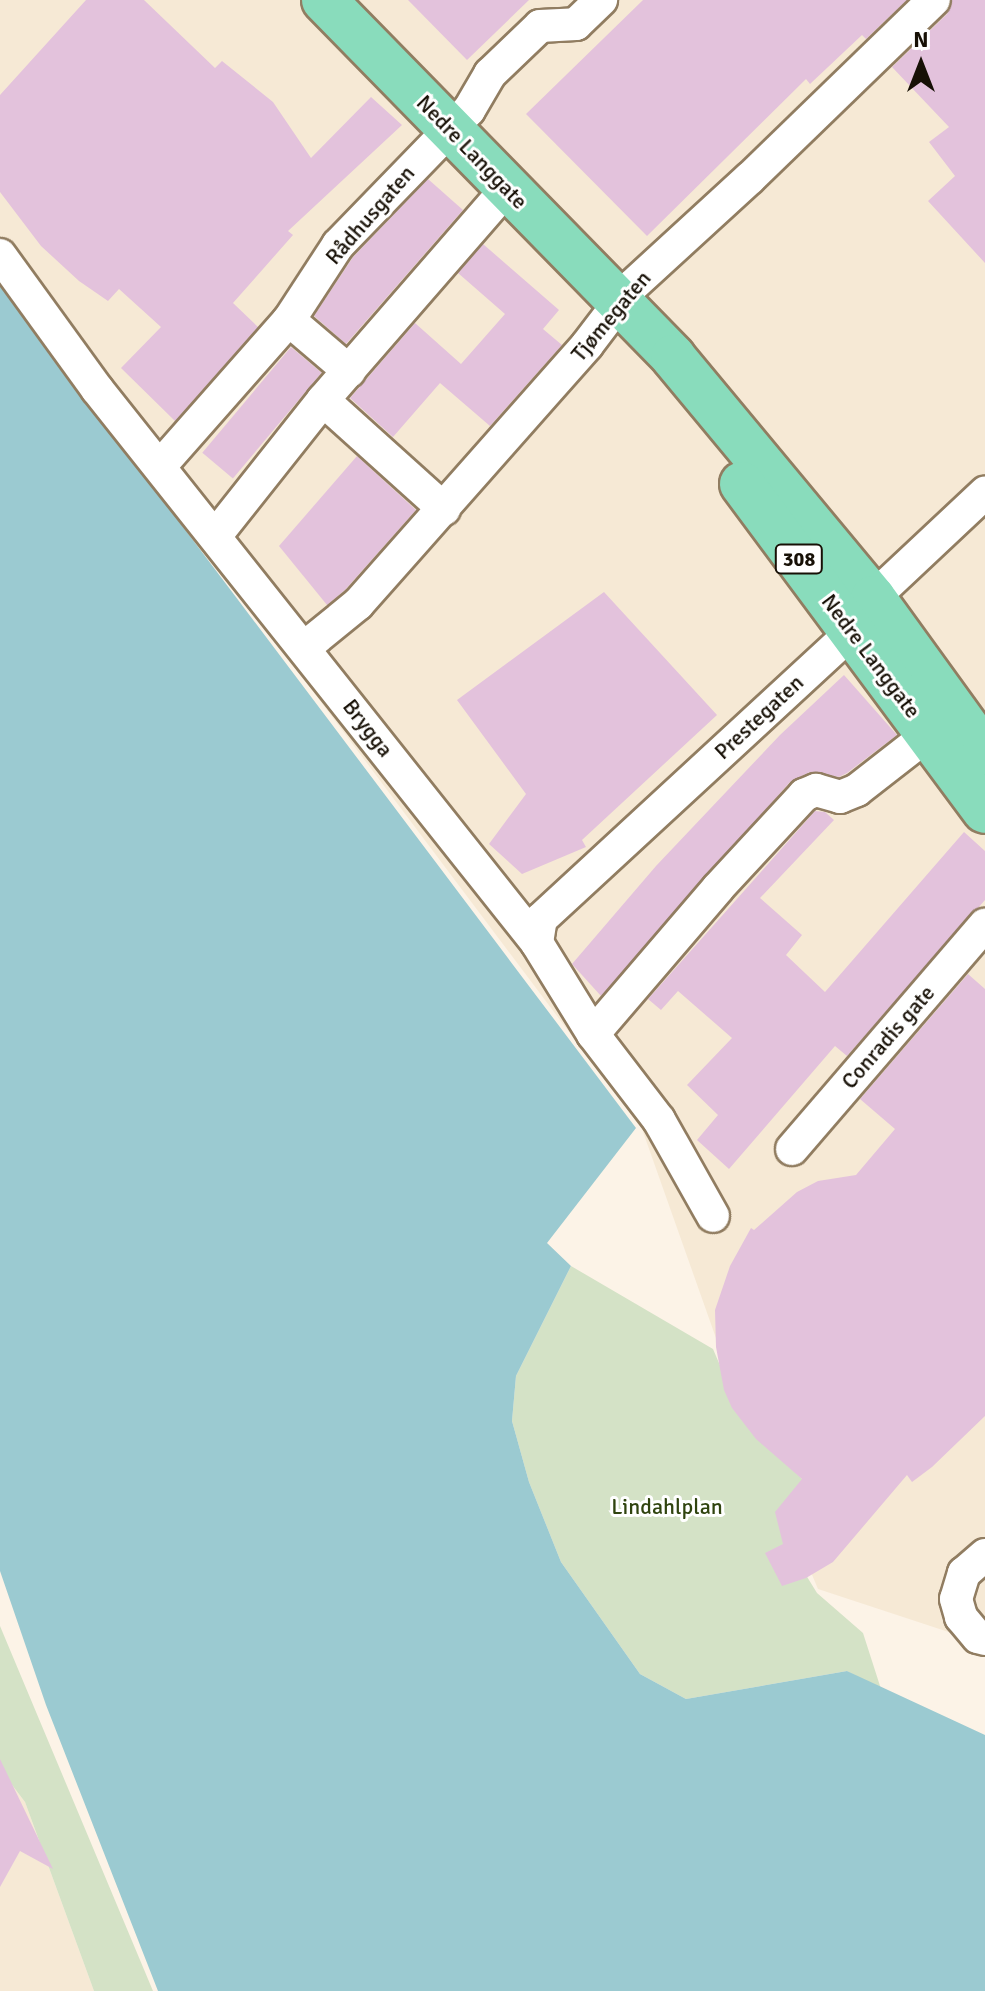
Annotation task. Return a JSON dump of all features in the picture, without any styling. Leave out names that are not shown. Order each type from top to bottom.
[{"type":"main road","name":"Nedre Langgate","points":[[324,0],[618,305],[673,357],[942,723],[985,811]]},
{"type":"main road","name":"Nedre Langgate","points":[[942,723],[985,753]]},
{"type":"street","name":"Rådhusgaten","points":[[161,465],[289,320],[338,245],[469,110],[490,74],[540,26],[576,24],[601,0]]},
{"type":"street","name":"Tjømegaten","points":[[304,648],[358,604],[444,509],[632,286],[750,178],[934,0]]},
{"type":"street","points":[[216,535],[323,400],[507,188]]},
{"type":"street","name":"Brygga","points":[[0,255],[97,389],[161,465],[537,943],[593,1034],[659,1120],[713,1216]]},
{"type":"street","points":[[289,320],[349,371]]},
{"type":"street","points":[[323,400],[444,509]]},
{"type":"street","name":"Prestegaten","points":[[537,943],[541,919],[729,744],[985,493]]},
{"type":"street","points":[[593,1034],[718,888],[804,795],[816,790],[840,797],[857,790],[942,723]]},
{"type":"street","name":"Conradis gate","points":[[792,1149],[985,925]]},
{"type":"street","points":[[983,1553],[964,1573],[956,1599],[961,1617],[983,1639]]},
{"type":"shaded area","points":[[0,0],[985,0],[985,1644],[818,1589],[734,1389],[642,1129],[0,275]]},
{"type":"shaded area","points":[[0,1769],[25,1802],[94,1991],[0,1991]]},
{"type":"green space","name":"Lindahlplan","points":[[571,1266],[713,1349],[739,1410],[811,1489],[793,1554],[817,1593],[863,1633],[881,1689],[847,1671],[686,1699],[640,1674],[561,1562],[529,1482],[512,1421],[516,1376]]},
{"type":"green space","points":[[0,1626],[153,1991],[94,1991],[25,1802],[0,1769]]},
{"type":"water","points":[[0,284],[636,1128],[547,1243],[571,1266],[516,1376],[512,1421],[529,1482],[561,1562],[640,1674],[686,1699],[847,1671],[985,1735],[985,1991],[158,1991],[46,1705],[0,1571]]},
{"type":"building","points":[[86,0],[144,0],[215,68],[222,61],[273,102],[311,158],[371,97],[402,125],[288,231],[293,235],[233,303],[258,327],[175,421],[121,368],[161,327],[119,289],[108,301],[79,281],[41,246],[0,192],[0,95]]},
{"type":"building","points":[[408,0],[529,0],[467,60]]},
{"type":"building","points":[[643,0],[907,0],[866,39],[862,35],[810,84],[806,79],[647,236],[526,114]]},
{"type":"building","points":[[952,0],[985,0],[985,263],[928,201],[955,176],[929,142],[949,127],[892,67],[947,14]]},
{"type":"building","points":[[428,179],[463,210],[346,344],[314,316],[353,257]]},
{"type":"building","points":[[483,244],[559,310],[543,329],[562,345],[490,426],[440,383],[393,437],[350,398],[415,323],[461,364],[505,314],[458,273]]},
{"type":"building","points":[[291,347],[322,373],[233,478],[202,453]]},
{"type":"building","points":[[357,456],[416,510],[345,590],[327,605],[279,546]]},
{"type":"building","points":[[604,592],[717,715],[582,840],[586,847],[522,874],[489,844],[526,794],[457,700]]},
{"type":"building","points":[[844,675],[897,735],[839,777],[810,772],[790,782],[601,996],[572,964],[656,866],[780,735]]},
{"type":"building","points":[[815,811],[825,812],[834,820],[760,898],[802,935],[786,955],[825,992],[964,832],[985,851],[985,900],[847,1056],[835,1046],[729,1169],[697,1140],[718,1115],[687,1085],[732,1038],[678,991],[661,1010],[648,999]]},
{"type":"building","points":[[968,974],[985,989],[985,1416],[932,1467],[912,1482],[907,1475],[833,1562],[806,1578],[782,1586],[765,1553],[783,1544],[775,1512],[802,1479],[756,1439],[732,1408],[724,1390],[716,1347],[715,1310],[730,1266],[751,1228],[754,1230],[797,1192],[818,1181],[856,1175],[895,1129],[860,1099]]},
{"type":"building","points":[[0,1759],[53,1869],[20,1851],[0,1887]]}]
